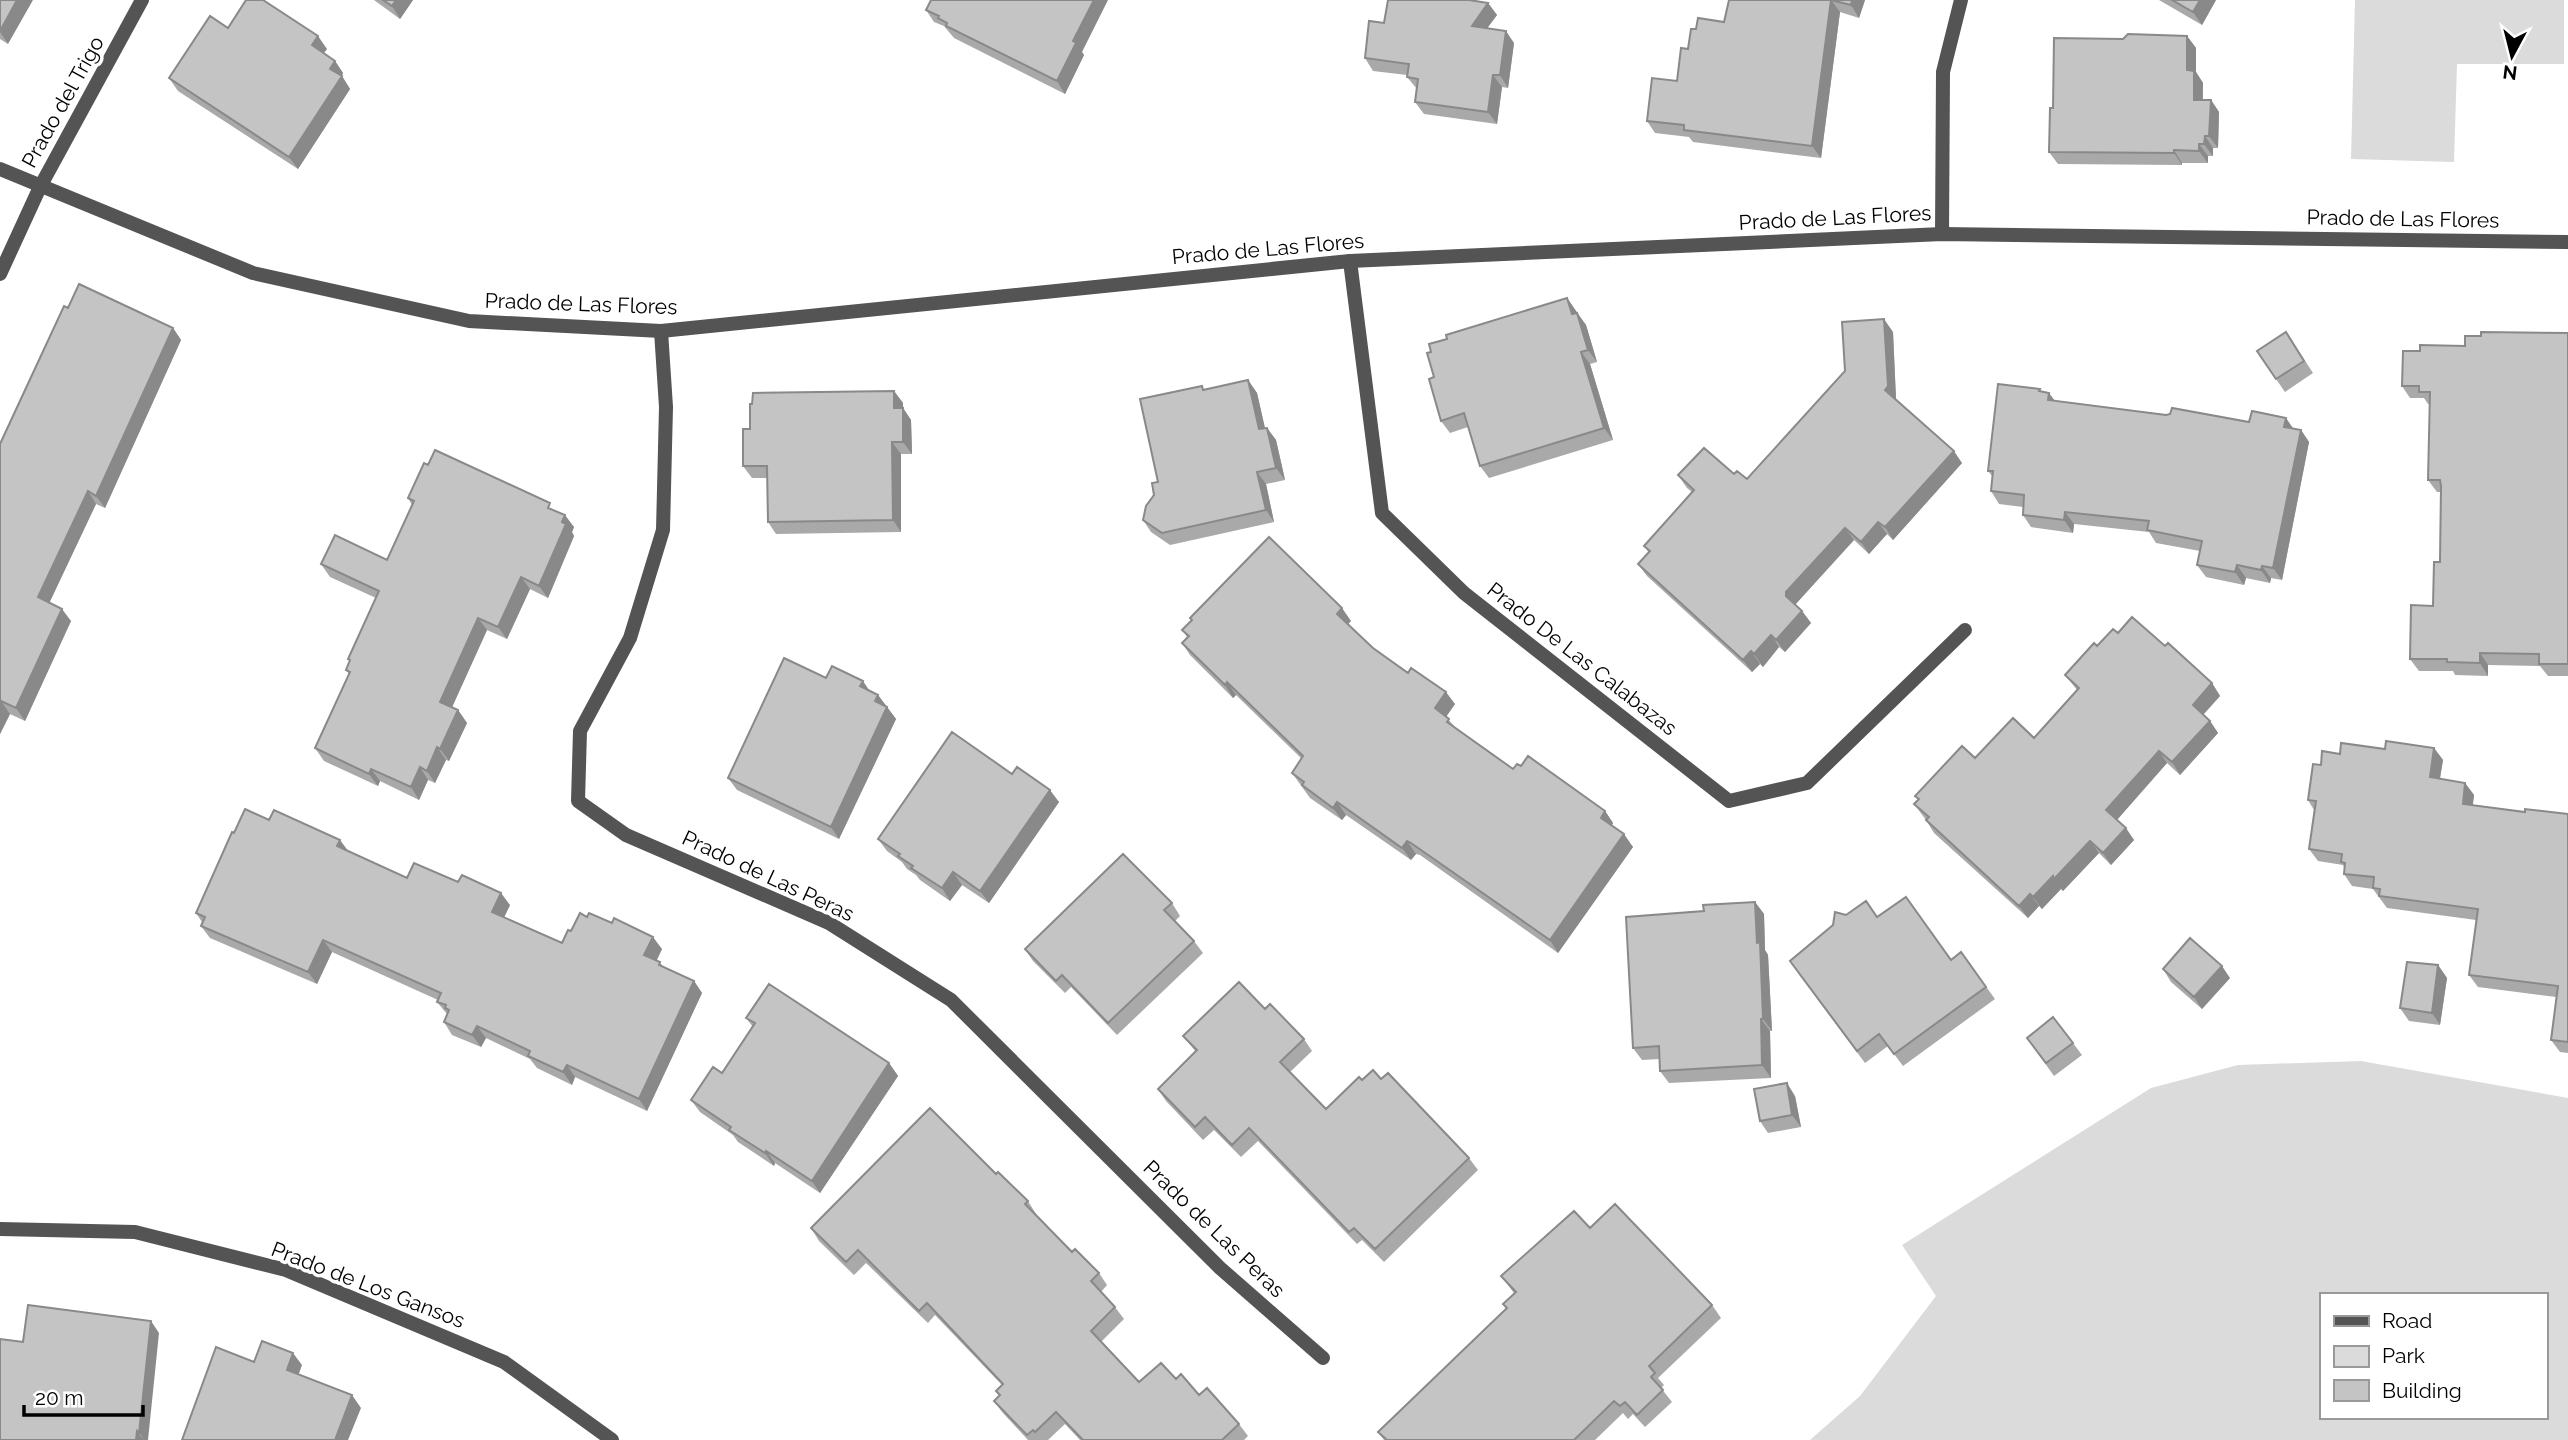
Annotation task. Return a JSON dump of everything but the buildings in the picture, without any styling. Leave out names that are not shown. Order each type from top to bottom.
[{"type":"street","name":"Prado del Trigo","points":[[0,274],[40,187],[142,0]]},
{"type":"street","points":[[1942,234],[1943,72],[1961,0]]},
{"type":"street","name":"Prado de Las Flores","points":[[0,169],[253,273],[469,321],[661,331],[1350,261],[1942,234],[2568,242]]},
{"type":"street","name":"Prado De Las Calabazas","points":[[1350,261],[1382,513],[1464,593],[1729,801],[1807,783],[1965,631]]},
{"type":"street","name":"Prado de Las Peras","points":[[661,331],[666,407],[663,530],[630,638],[580,731],[578,801],[626,835],[829,923],[951,1000],[1220,1268],[1323,1358]]},
{"type":"street","name":"Prado de Los Gansos","points":[[0,1229],[135,1232],[286,1270],[505,1362],[612,1440]]},
{"type":"green space","points":[[2355,0],[2564,0],[2564,64],[2457,64],[2454,162],[2351,159]]},
{"type":"green space","points":[[2361,1061],[2568,1098],[2568,1440],[1810,1440],[1860,1396],[1936,1296],[1902,1245],[2151,1088],[2238,1065]]}]
